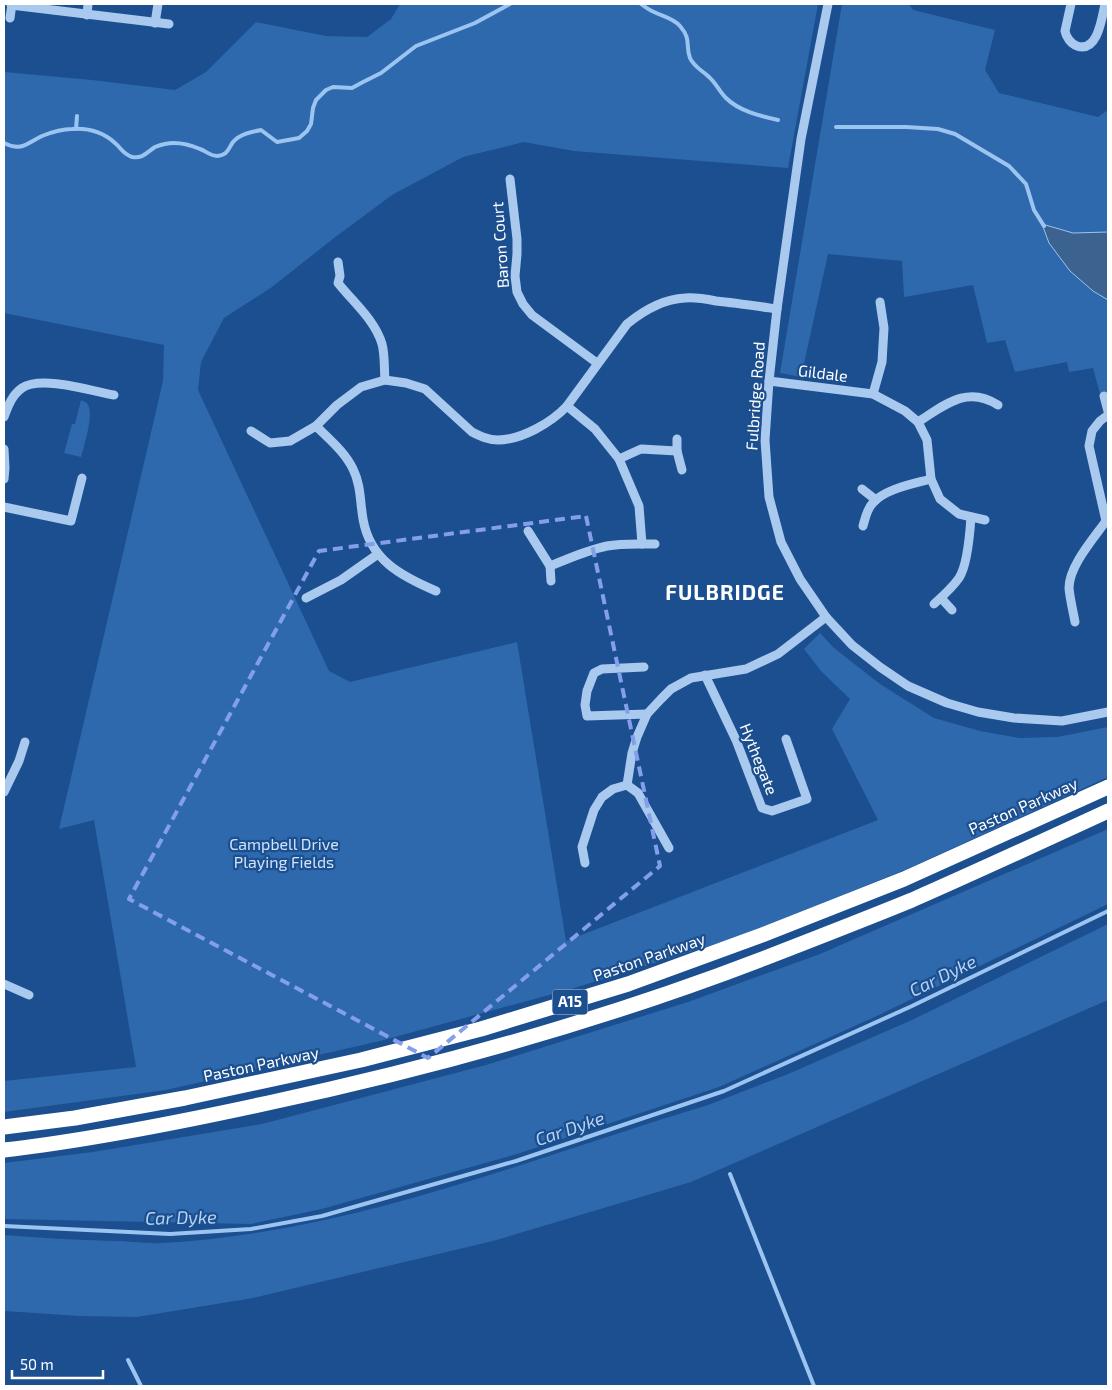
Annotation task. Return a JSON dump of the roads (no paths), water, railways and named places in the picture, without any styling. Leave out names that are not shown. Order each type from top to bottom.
[{"type":"highway","name":"Paston Parkway","points":[[4,1127],[93,1115],[185,1098],[360,1060],[481,1029],[619,987],[753,938],[904,879],[1108,787]]},
{"type":"highway","name":"A15","points":[[4,1150],[186,1120],[348,1086],[492,1048],[637,1004],[764,959],[910,900],[1108,811]]},
{"type":"street","points":[[10,18],[12,4],[169,24]]},
{"type":"street","points":[[87,14],[88,4]]},
{"type":"street","points":[[155,23],[158,4]]},
{"type":"street","name":"Fulbridge Road","points":[[828,4],[801,138],[769,381],[764,440],[769,497],[781,542],[800,579],[826,617],[852,645],[908,686],[947,703],[978,712],[1014,718],[1062,720],[1108,712]]},
{"type":"street","points":[[1071,4],[1065,30],[1066,35],[1071,42],[1078,46],[1084,46],[1092,42],[1096,37],[1105,4]]},
{"type":"street","name":"Baron Court","points":[[510,178],[517,238],[515,276],[517,292],[522,304],[532,315],[597,364]]},
{"type":"street","points":[[338,262],[340,276],[338,283],[367,316],[376,330],[382,346],[385,380]]},
{"type":"street","points":[[251,431],[270,443],[290,441],[316,426],[337,405],[361,387],[385,380],[406,383],[425,389],[472,432],[488,439],[498,440],[526,433],[551,420],[567,406],[626,324],[650,308],[676,299],[696,298],[777,309]]},
{"type":"street","points":[[873,394],[882,362],[884,328],[880,302]]},
{"type":"street","name":"Gildale","points":[[769,381],[873,394],[906,411],[918,422]]},
{"type":"street","points":[[4,417],[10,400],[23,387],[38,383],[54,383],[114,395]]},
{"type":"street","points":[[985,520],[959,514],[940,499],[931,479],[927,440],[918,422],[944,406],[966,396],[978,396],[998,405]]},
{"type":"street","points":[[1104,396],[1108,411]]},
{"type":"street","points":[[567,406],[595,429],[619,459],[639,506],[642,544]]},
{"type":"street","points":[[1075,622],[1069,587],[1071,573],[1087,547],[1107,521],[1089,446],[1092,431],[1108,415]]},
{"type":"street","points":[[316,426],[346,457],[352,467],[360,492],[366,533],[378,554],[400,573],[436,590]]},
{"type":"street","points":[[677,439],[677,451],[682,470]]},
{"type":"street","points":[[4,449],[4,479]]},
{"type":"street","points":[[619,459],[641,449],[677,451]]},
{"type":"street","points":[[4,508],[71,521],[82,478]]},
{"type":"street","points":[[863,526],[870,505],[879,496],[931,479]]},
{"type":"street","points":[[862,490],[876,500]]},
{"type":"street","points":[[952,610],[937,601],[960,577],[970,539],[972,517]]},
{"type":"street","points":[[528,531],[550,566],[551,581]]},
{"type":"street","points":[[550,566],[607,546],[655,544]]},
{"type":"street","points":[[306,598],[341,580],[378,554]]},
{"type":"street","points":[[627,785],[632,753],[647,714],[671,689],[691,678],[746,669],[778,654],[826,617]]},
{"type":"street","points":[[644,667],[602,669],[594,673],[587,691],[585,705],[587,716],[647,714]]},
{"type":"street","name":"Hythegate","points":[[705,675],[736,740],[762,808],[772,811],[807,799],[786,739]]},
{"type":"street","points":[[4,792],[25,742]]},
{"type":"street","points":[[627,785],[638,793],[669,848]]},
{"type":"street","points":[[585,863],[582,847],[594,810],[602,797],[613,789],[627,785]]},
{"type":"street","points":[[4,984],[29,995]]},
{"type":"waterway","points":[[4,143],[20,147],[53,132],[78,129],[89,130],[105,136],[124,153],[132,157],[142,156],[157,146],[174,143],[191,146],[217,156],[226,153],[233,142],[239,137],[261,130],[277,142],[299,138],[307,131],[311,124],[316,100],[326,90],[333,87],[352,88],[381,73],[416,46],[475,23],[510,4]]},
{"type":"waterway","points":[[641,4],[671,19],[680,26],[686,35],[690,58],[731,103],[750,112],[778,120]]},
{"type":"waterway","points":[[76,129],[77,116]]},
{"type":"waterway","points":[[836,127],[906,127],[938,129],[955,134],[1009,166],[1026,184],[1034,210],[1044,226]]},
{"type":"waterway","name":"Car Dyke","points":[[4,1226],[170,1234],[251,1229],[322,1216],[516,1161],[724,1091],[912,1006],[1108,911]]},
{"type":"waterway","points":[[730,1174],[814,1386]]},
{"type":"waterway","points":[[128,1360],[141,1386]]},
{"type":"district","name":"FULBRIDGE","points":[[725,593]]},
{"type":"park label","name":"Campbell Drive Playing Fields","points":[[284,853]]}]
